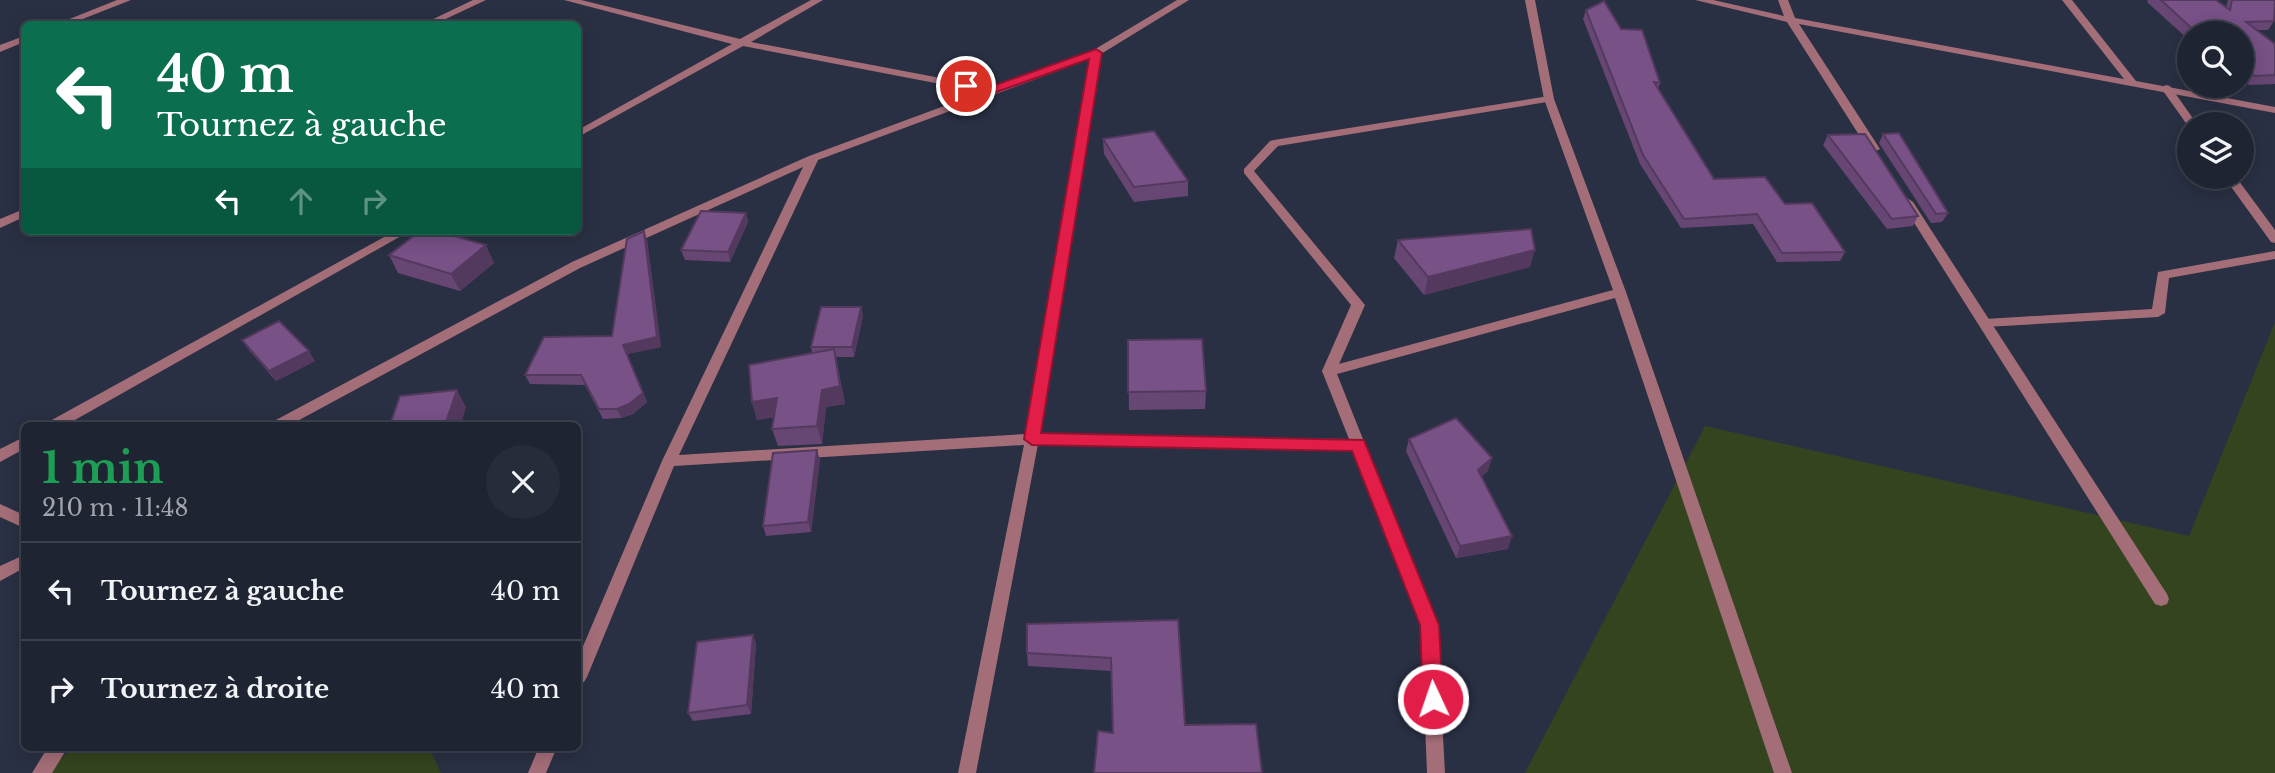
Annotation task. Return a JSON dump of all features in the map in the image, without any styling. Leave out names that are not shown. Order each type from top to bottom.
[{"type":"street","points":[[70,21],[126,0]]},
{"type":"street","points":[[435,21],[481,0]]},
{"type":"street","points":[[569,0],[742,43],[991,91]]},
{"type":"street","points":[[581,132],[818,0]]},
{"type":"street","points":[[287,422],[576,265],[813,158],[1096,53],[1184,0]]},
{"type":"street","points":[[1530,0],[1549,99],[1620,292],[1783,773]]},
{"type":"street","points":[[1700,0],[1791,20],[2275,110]]},
{"type":"street","points":[[1783,0],[1791,20],[1881,160]]},
{"type":"street","points":[[2067,0],[2130,81]]},
{"type":"street","points":[[0,48],[21,40]]},
{"type":"street","points":[[967,773],[1032,439],[1096,53]]},
{"type":"street","points":[[2166,88],[2183,112]]},
{"type":"street","points":[[1436,773],[1429,625],[1329,372],[1358,305],[1248,171],[1273,143],[1549,99]]},
{"type":"street","points":[[581,670],[669,461],[813,158]]},
{"type":"street","points":[[2239,189],[2275,239]]},
{"type":"street","points":[[1903,195],[2161,599]]},
{"type":"street","points":[[0,224],[21,214]]},
{"type":"street","points":[[60,422],[397,235]]},
{"type":"street","points":[[1985,324],[2158,313],[2162,275],[2275,255]]},
{"type":"street","points":[[1329,372],[1620,292]]},
{"type":"street","points":[[669,461],[1032,439],[1358,444]]},
{"type":"street","points":[[0,456],[21,444]]},
{"type":"street","points":[[0,510],[21,520]]},
{"type":"street","points":[[0,574],[21,563]]},
{"type":"street","points":[[41,773],[56,751]]},
{"type":"street","points":[[537,773],[546,751]]},
{"type":"green space","points":[[2275,322],[2275,773],[1525,773],[1705,426],[2189,536]]},
{"type":"green space","points":[[69,751],[431,751],[441,773],[44,773]]},
{"type":"building","points":[[2161,0],[2216,0],[2230,10],[2232,0],[2275,0],[2274,21],[2184,21]]},
{"type":"building","points":[[1604,1],[1621,29],[1642,30],[1660,83],[1654,82],[1714,179],[1765,177],[1785,204],[1812,203],[1845,252],[1782,253],[1757,214],[1684,219],[1643,155],[1586,10]]},
{"type":"building","points":[[2254,28],[2275,44],[2275,75],[2255,76]]},
{"type":"building","points":[[1154,131],[1188,181],[1134,187],[1103,139]]},
{"type":"building","points":[[1899,133],[1948,213],[1936,214],[1883,134]]},
{"type":"building","points":[[1865,134],[1918,216],[1892,219],[1828,135]]},
{"type":"building","points":[[701,211],[746,213],[728,252],[681,250]]},
{"type":"building","points":[[1531,229],[1535,250],[1428,277],[1398,240]]},
{"type":"building","points":[[644,231],[657,337],[623,345],[643,393],[617,409],[599,409],[581,375],[525,375],[544,337],[612,336],[627,239]]},
{"type":"building","points":[[415,235],[450,235],[486,245],[451,274],[389,255]]},
{"type":"building","points":[[821,307],[861,307],[852,347],[811,347]]},
{"type":"building","points":[[279,321],[309,351],[269,371],[242,340]]},
{"type":"building","points":[[1202,339],[1206,391],[1128,392],[1128,340]]},
{"type":"building","points":[[834,349],[840,386],[822,390],[817,426],[772,429],[777,398],[752,402],[749,365]]},
{"type":"building","points":[[457,390],[446,422],[391,422],[400,396]]},
{"type":"building","points":[[1456,418],[1492,458],[1478,470],[1512,536],[1460,546],[1409,439]]},
{"type":"building","points":[[817,450],[808,522],[763,526],[773,453]]},
{"type":"building","points":[[1178,620],[1185,725],[1256,724],[1262,773],[1094,773],[1098,731],[1113,733],[1111,658],[1027,653],[1027,624]]},
{"type":"building","points":[[753,635],[747,705],[688,713],[697,642]]},
{"type":"route","points":[[966,86],[991,91],[1096,53],[1032,439],[1358,444],[1429,625],[1433,699]]}]
